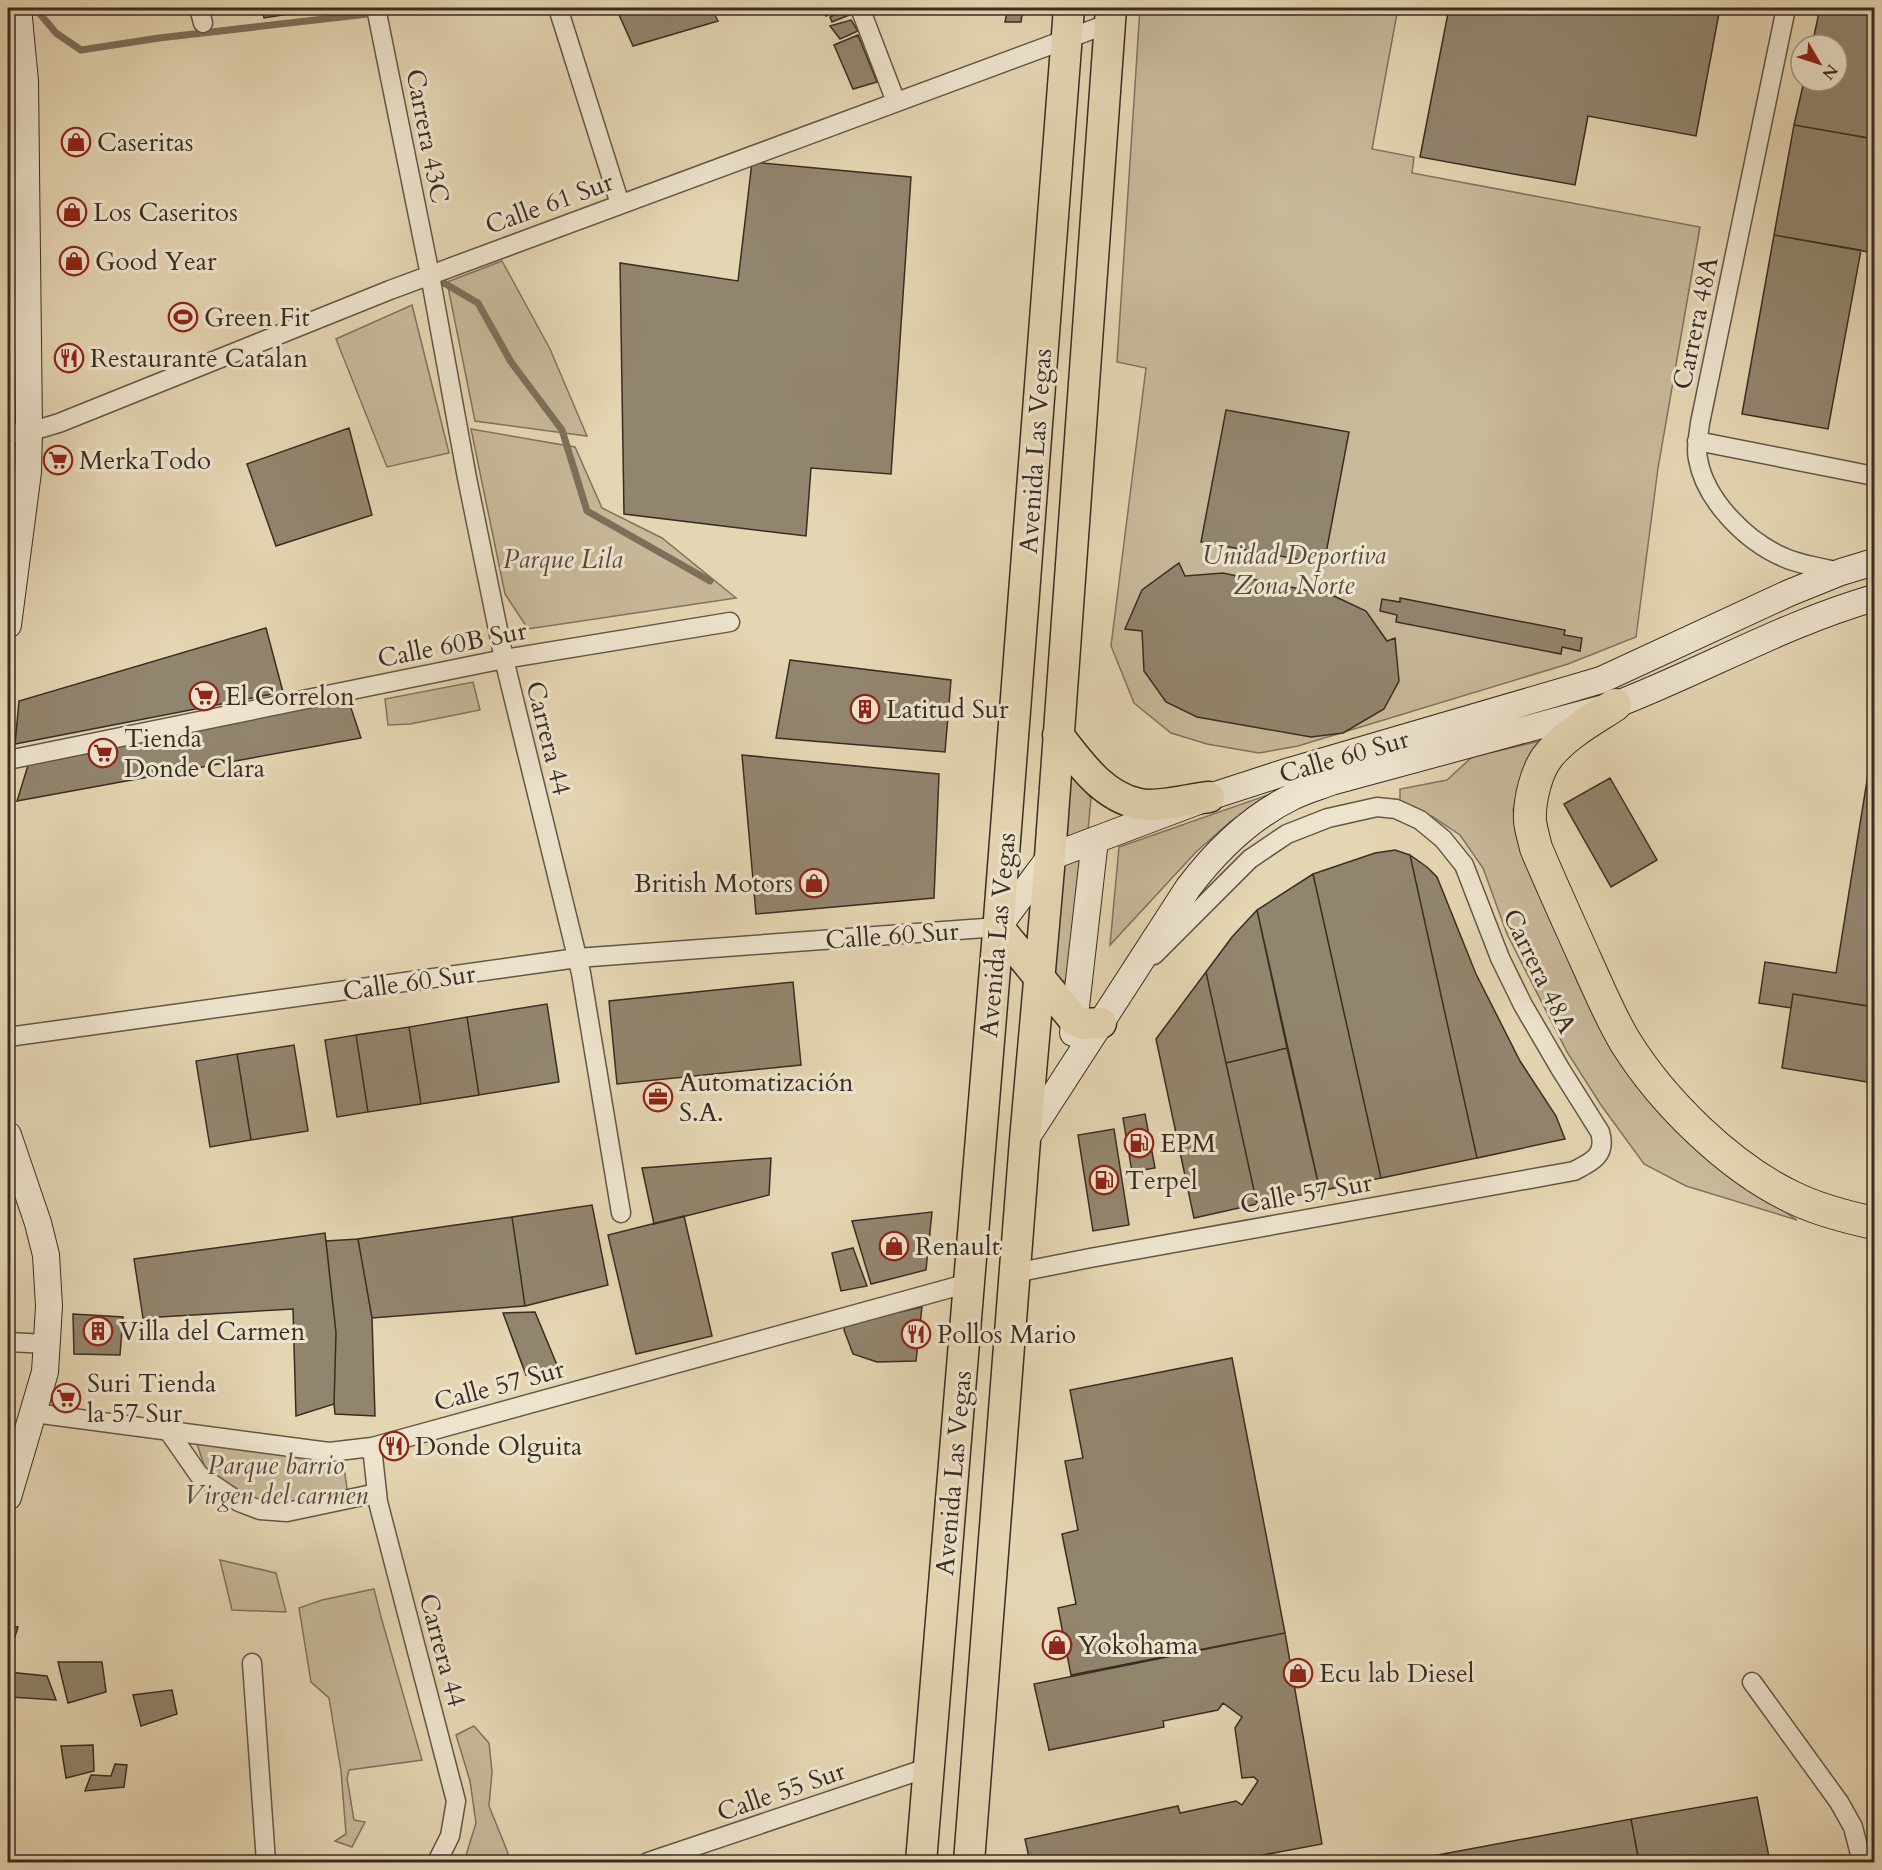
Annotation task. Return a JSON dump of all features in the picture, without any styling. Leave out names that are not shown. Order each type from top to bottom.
[{"type":"highway","points":[[1615,705],[1583,726],[1547,756],[1532,792],[1530,819],[1536,848],[1610,1014],[1626,1043],[1673,1105],[1740,1164],[1766,1183],[1791,1197],[1829,1212],[1875,1223]]},
{"type":"main road","points":[[8,625],[28,472],[18,432],[26,81],[18,8]]},
{"type":"main road","name":"Avenida Las Vegas","points":[[921,1863],[998,927],[1069,8]]},
{"type":"main road","name":"Avenida Las Vegas","points":[[969,1863],[1025,1140],[1050,857],[1110,15]]},
{"type":"main road","name":"Calle 60 Sur","points":[[1050,857],[1209,796],[1601,680],[1730,619],[1841,572],[1875,562]]},
{"type":"main road","name":"Calle 60 Sur","points":[[1088,1022],[1126,983],[1170,914],[1205,865],[1228,841],[1262,814],[1292,797],[1331,782],[1615,705],[1642,695],[1775,634],[1844,606],[1875,598]]},
{"type":"main road","points":[[1019,658],[1029,736],[1029,800],[1032,805],[1053,806]]},
{"type":"main road","points":[[1058,735],[1081,765],[1099,783],[1125,799],[1140,804],[1155,804],[1209,796]]},
{"type":"main road","points":[[1025,1140],[1069,1073],[1088,1022],[1095,840]]},
{"type":"main road","points":[[1050,857],[998,927],[1039,977],[1088,1022]]},
{"type":"main road","points":[[8,1135],[38,1223],[46,1255],[49,1284],[45,1372],[8,1497]]},
{"type":"street","name":"Carrera 43C","points":[[376,8],[430,275]]},
{"type":"street","points":[[558,8],[620,204]]},
{"type":"street","points":[[860,8],[896,102]]},
{"type":"street","name":"Carrera 48A","points":[[1786,8],[1697,441],[1697,458],[1713,496],[1733,522],[1758,543],[1783,558],[1841,572]]},
{"type":"street","name":"Calle 61 Sur","points":[[18,432],[59,423],[430,275],[1067,39],[1110,15]]},
{"type":"street","name":"Carrera 44","points":[[430,275],[467,478],[504,659],[577,958],[621,1212]]},
{"type":"street","points":[[1697,441],[1875,476]]},
{"type":"street","name":"Calle 60B Sur","points":[[8,760],[504,659],[730,622]]},
{"type":"street","name":"Calle 60 Sur","points":[[1126,983],[1250,859],[1287,834],[1328,818],[1377,807],[1396,809],[1420,820]]},
{"type":"street","name":"Carrera 48A","points":[[1420,820],[1443,839],[1464,865],[1500,958],[1519,996],[1600,1132],[1603,1142],[1600,1152]]},
{"type":"street","name":"Calle 60 Sur","points":[[8,1037],[577,958],[998,927]]},
{"type":"street","name":"Calle 57 Sur","points":[[1015,1273],[1574,1171],[1591,1162],[1600,1152]]},
{"type":"street","name":"Calle 57 Sur","points":[[34,1413],[329,1452],[372,1447],[969,1283]]},
{"type":"street","points":[[8,1342],[48,1344]]},
{"type":"street","points":[[169,1432],[200,1474],[239,1502],[260,1510],[287,1512],[377,1492]]},
{"type":"street","name":"Carrera 44","points":[[372,1447],[377,1492],[456,1801],[450,1836],[437,1863]]},
{"type":"street","points":[[252,1663],[266,1863]]},
{"type":"street","points":[[1752,1682],[1839,1802],[1853,1827],[1862,1863]]},
{"type":"street","name":"Calle 55 Sur","points":[[648,1863],[930,1767]]},
{"type":"green space","name":"Unidad Deportiva Zona Norte","points":[[1140,8],[1398,8],[1372,149],[1414,157],[1412,173],[1700,227],[1658,468],[1636,637],[1568,664],[1298,746],[1259,753],[1207,744],[1171,733],[1134,703],[1111,646],[1146,368],[1117,362]]},
{"type":"green space","points":[[502,261],[550,349],[587,436],[475,421],[447,282]]},
{"type":"green space","points":[[412,305],[449,453],[387,467],[336,339]]},
{"type":"green space","name":"Parque Lila","points":[[471,429],[575,447],[602,508],[662,538],[736,598],[528,629],[505,594]]},
{"type":"green space","points":[[473,682],[480,710],[410,724],[388,725],[385,699]]},
{"type":"green space","points":[[1548,739],[1522,777],[1513,810],[1521,849],[1575,976],[1609,1043],[1744,1184],[1797,1220],[1686,1186],[1644,1164],[1601,1105],[1567,1052],[1507,934],[1483,868],[1460,835],[1433,817],[1400,804],[1400,789],[1447,780],[1472,757]]},
{"type":"green space","points":[[1066,768],[1091,798],[1074,982],[1046,979]]},
{"type":"green space","points":[[1282,790],[1231,821],[1196,852],[1110,945],[1119,847]]},
{"type":"green space","name":"Parque barrio Virgen del carmen","points":[[197,1444],[343,1460],[348,1496],[277,1508],[249,1497],[206,1471]]},
{"type":"green space","points":[[220,1560],[276,1573],[286,1612],[232,1610]]},
{"type":"green space","points":[[374,1589],[422,1760],[349,1770],[347,1778],[354,1820],[365,1822],[352,1847],[335,1841],[346,1834],[341,1771],[329,1698],[311,1682],[299,1608],[322,1600]]},
{"type":"green space","points":[[474,1726],[489,1743],[492,1772],[489,1806],[508,1853],[505,1862],[464,1862],[476,1823],[470,1781],[456,1735]]},
{"type":"building","points":[[262,8],[327,8],[264,18]]},
{"type":"building","points":[[616,8],[711,8],[718,21],[633,46]]},
{"type":"building","points":[[822,8],[841,8],[826,16]]},
{"type":"building","points":[[847,8],[852,14],[832,22],[830,17]]},
{"type":"building","points":[[1008,8],[1023,8],[1021,22],[1005,22]]},
{"type":"building","points":[[1449,8],[1720,8],[1696,136],[1588,116],[1575,185],[1420,157]]},
{"type":"building","points":[[1820,8],[1874,8],[1874,139],[1794,125],[1801,93],[1849,93],[1849,33],[1815,33]]},
{"type":"building","points":[[851,20],[858,31],[840,39],[830,26]]},
{"type":"building","points":[[858,35],[877,82],[853,89],[834,45]]},
{"type":"building","points":[[1794,125],[1874,139],[1874,253],[1774,235]]},
{"type":"building","points":[[752,162],[911,177],[891,474],[811,468],[806,536],[624,514],[620,263],[738,281]]},
{"type":"building","points":[[1774,235],[1861,250],[1828,429],[1742,414]]},
{"type":"building","points":[[1226,410],[1349,432],[1324,564],[1201,542]]},
{"type":"building","points":[[349,428],[372,515],[276,546],[247,464]]},
{"type":"building","points":[[1179,563],[1185,576],[1223,573],[1334,596],[1366,611],[1387,641],[1395,638],[1399,681],[1384,709],[1343,733],[1311,737],[1197,717],[1166,702],[1144,671],[1142,631],[1125,629],[1142,590]]},
{"type":"building","points":[[1400,598],[1565,630],[1564,635],[1582,638],[1580,651],[1562,647],[1561,654],[1396,622],[1397,615],[1380,611],[1382,599],[1400,602]]},
{"type":"building","points":[[266,628],[283,692],[15,744],[19,701]]},
{"type":"building","name":"Latitud Sur","points":[[790,660],[951,680],[945,752],[776,738]]},
{"type":"building","points":[[348,699],[361,738],[17,801],[30,759]]},
{"type":"building","points":[[1874,737],[1874,1007],[1793,994],[1791,1008],[1759,1003],[1765,962],[1836,973]]},
{"type":"building","points":[[742,755],[939,774],[934,898],[756,914]]},
{"type":"building","points":[[1610,778],[1657,860],[1611,887],[1564,804]]},
{"type":"building","points":[[1395,850],[1410,855],[1477,1158],[1381,1178],[1313,874],[1375,853]]},
{"type":"building","points":[[1410,855],[1437,877],[1476,974],[1520,1061],[1556,1116],[1565,1139],[1477,1158]]},
{"type":"building","points":[[1313,874],[1381,1178],[1320,1191],[1257,910]]},
{"type":"building","points":[[1257,910],[1287,1048],[1226,1063],[1206,972],[1232,937]]},
{"type":"building","points":[[1206,972],[1257,1204],[1194,1218],[1156,1039]]},
{"type":"building","points":[[793,982],[801,1065],[617,1084],[609,1001]]},
{"type":"building","points":[[1793,994],[1874,1007],[1874,1083],[1782,1068]]},
{"type":"building","points":[[547,1004],[559,1082],[479,1095],[467,1017]]},
{"type":"building","points":[[467,1017],[479,1095],[421,1104],[409,1027]]},
{"type":"building","points":[[409,1027],[421,1104],[368,1112],[356,1035]]},
{"type":"building","points":[[356,1035],[368,1112],[337,1117],[325,1040]]},
{"type":"building","points":[[294,1045],[308,1131],[251,1140],[237,1054]]},
{"type":"building","points":[[1287,1048],[1320,1191],[1257,1204],[1226,1063]]},
{"type":"building","points":[[237,1054],[251,1140],[210,1147],[196,1061]]},
{"type":"building","name":"EPM","points":[[1145,1114],[1155,1168],[1132,1172],[1123,1118]]},
{"type":"building","name":"Terpel","points":[[1114,1129],[1129,1225],[1093,1231],[1078,1135]]},
{"type":"building","points":[[771,1158],[769,1195],[654,1224],[642,1168]]},
{"type":"building","points":[[592,1205],[608,1285],[525,1306],[512,1217]]},
{"type":"building","name":"Renault","points":[[932,1212],[926,1270],[871,1284],[852,1221]]},
{"type":"building","points":[[684,1216],[712,1336],[636,1354],[608,1235]]},
{"type":"building","points":[[512,1217],[525,1306],[372,1318],[358,1239]]},
{"type":"building","points":[[325,1233],[336,1333],[334,1404],[296,1416],[293,1309],[143,1318],[134,1259]]},
{"type":"building","points":[[358,1239],[372,1318],[375,1416],[335,1414],[334,1404],[336,1333],[326,1241]]},
{"type":"building","points":[[853,1248],[867,1286],[841,1291],[832,1253]]},
{"type":"building","points":[[922,1307],[916,1361],[877,1362],[853,1354],[844,1330],[845,1324]]},
{"type":"building","points":[[535,1312],[557,1365],[526,1375],[503,1313]]},
{"type":"building","name":"Villa del Carmen","points":[[73,1314],[123,1317],[120,1355],[74,1354]]},
{"type":"building","points":[[1232,1358],[1285,1633],[1071,1675],[1058,1608],[1076,1604],[1062,1534],[1078,1530],[1065,1461],[1083,1458],[1070,1390]]},
{"type":"building","points":[[1874,1569],[1874,1594],[1869,1593]]},
{"type":"building","points":[[8,1625],[18,1627],[11,1649],[8,1648]]},
{"type":"building","points":[[1285,1633],[1322,1844],[1226,1862],[1030,1862],[1025,1839],[1178,1806],[1180,1813],[1236,1801],[1242,1805],[1258,1781],[1254,1777],[1242,1778],[1235,1728],[1242,1717],[1223,1703],[1218,1710],[1163,1721],[1164,1727],[1049,1750],[1034,1684]]},
{"type":"building","points":[[58,1662],[102,1662],[106,1692],[68,1703]]},
{"type":"building","points":[[8,1672],[47,1676],[56,1700],[11,1697],[10,1711],[8,1711]]},
{"type":"building","points":[[172,1690],[177,1714],[141,1726],[133,1695]]},
{"type":"building","points":[[93,1745],[94,1771],[66,1778],[61,1746]]},
{"type":"building","points":[[115,1764],[127,1765],[124,1787],[85,1791],[91,1775],[111,1776]]},
{"type":"building","points":[[1757,1797],[1770,1862],[1639,1862],[1631,1819]]},
{"type":"building","points":[[1631,1819],[1639,1862],[1400,1862]]},
{"type":"waterway","points":[[35,8],[56,33],[81,50],[159,38],[368,14]]},
{"type":"waterway","points":[[444,283],[478,303],[511,362],[562,430],[587,511],[710,581]]},
{"type":"place","name":"Caseritas","points":[[76,142]]},
{"type":"place","name":"Los Caseritos","points":[[72,212]]},
{"type":"place","name":"Good Year","points":[[74,261]]},
{"type":"place","name":"Green Fit","points":[[183,317]]},
{"type":"place","name":"Restaurante Catalan","points":[[69,358]]},
{"type":"place","name":"MerkaTodo","points":[[58,460]]},
{"type":"place","name":"El Correlon","points":[[204,696]]},
{"type":"place","name":"Latitud Sur","points":[[865,709]]},
{"type":"place","name":"Tienda Donde Clara","points":[[103,753]]},
{"type":"place","name":"British Motors","points":[[814,883]]},
{"type":"place","name":"Automatización S.A.","points":[[658,1097]]},
{"type":"place","name":"EPM","points":[[1139,1143]]},
{"type":"place","name":"Terpel","points":[[1104,1180]]},
{"type":"place","name":"Renault","points":[[894,1246]]},
{"type":"place","name":"Villa del Carmen","points":[[98,1331]]},
{"type":"place","name":"Pollos Mario","points":[[916,1334]]},
{"type":"place","name":"Suri Tienda la 57 Sur","points":[[66,1398]]},
{"type":"place","name":"Donde Olguita","points":[[394,1446]]},
{"type":"place","name":"Yokohama","points":[[1057,1645]]},
{"type":"place","name":"Ecu lab Diesel","points":[[1298,1673]]}]
